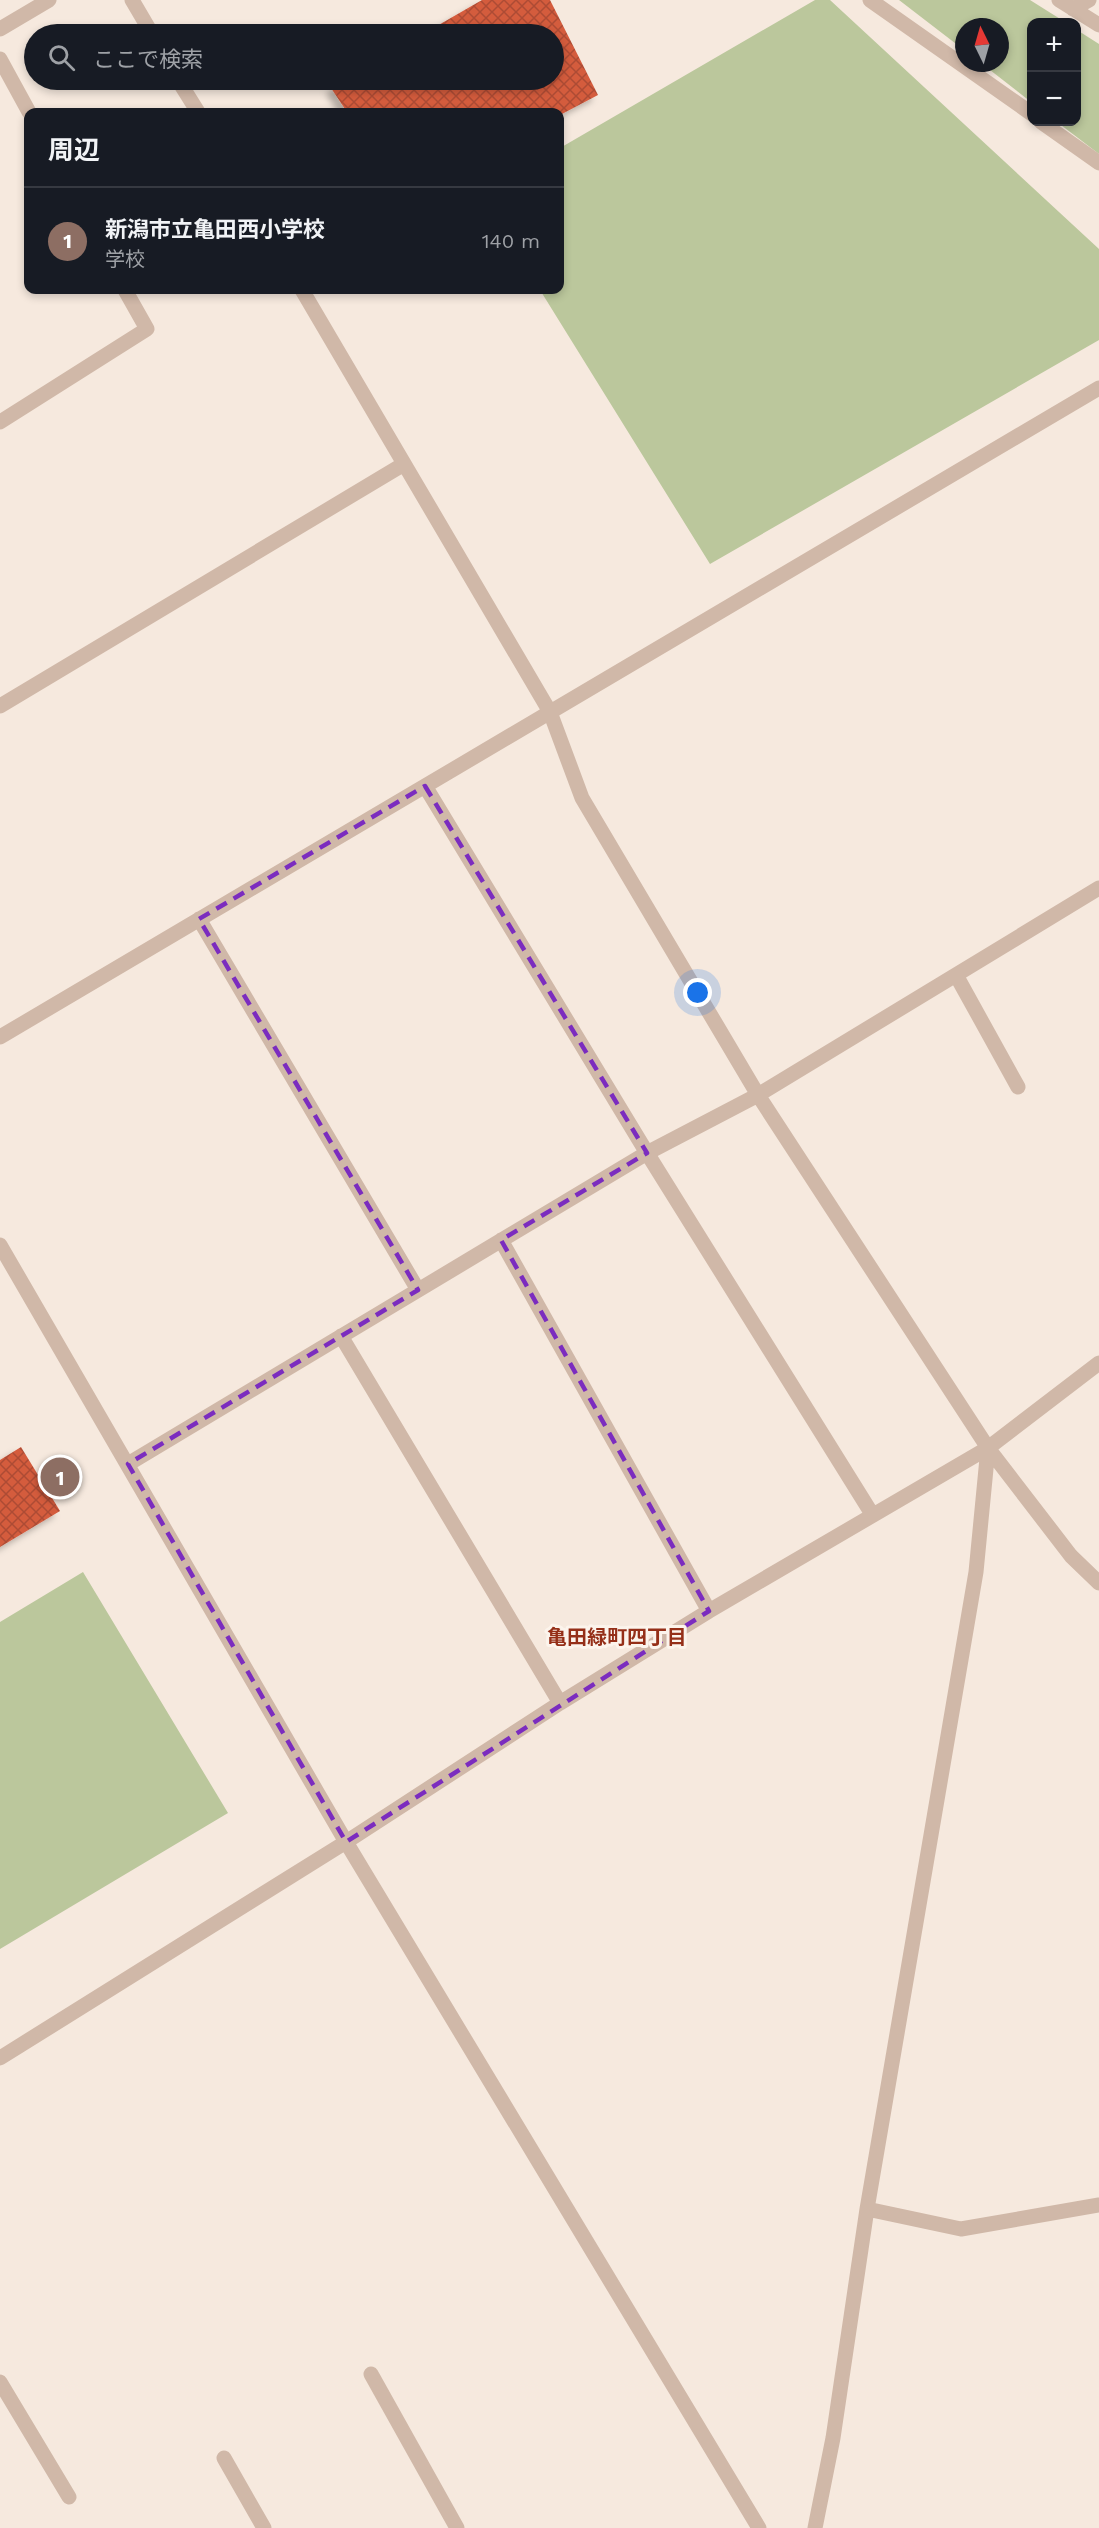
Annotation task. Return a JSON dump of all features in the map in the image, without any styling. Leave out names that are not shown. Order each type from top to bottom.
[{"type":"street","points":[[0,29],[49,0]]},
{"type":"street","points":[[132,0],[146,24]]},
{"type":"street","points":[[870,0],[1027,110]]},
{"type":"street","points":[[1059,0],[1099,25]]},
{"type":"street","points":[[1073,9],[1089,0]]},
{"type":"street","points":[[0,59],[27,108]]},
{"type":"street","points":[[184,90],[196,108]]},
{"type":"street","points":[[1047,126],[1099,163]]},
{"type":"street","points":[[0,422],[147,329],[127,294]]},
{"type":"street","points":[[304,294],[550,712],[582,798],[758,1095],[988,1448],[1071,1556],[1099,1583]]},
{"type":"street","points":[[0,1037],[1099,388]]},
{"type":"street","points":[[0,706],[404,464]]},
{"type":"street","points":[[425,786],[646,1153],[872,1514]]},
{"type":"street","points":[[128,1464],[646,1153],[758,1095],[1099,888]]},
{"type":"street","points":[[199,919],[418,1290]]},
{"type":"street","points":[[956,975],[1018,1087]]},
{"type":"street","points":[[501,1240],[710,1611]]},
{"type":"street","points":[[0,1245],[346,1842],[759,2528]]},
{"type":"street","points":[[341,1336],[560,1703]]},
{"type":"street","points":[[0,2058],[346,1842],[560,1703],[872,1514],[988,1448],[1099,1363]]},
{"type":"street","points":[[815,2528],[833,2438],[867,2209],[976,1572],[988,1448]]},
{"type":"street","points":[[867,2209],[961,2229],[1099,2205]]},
{"type":"street","points":[[371,2374],[457,2528]]},
{"type":"street","points":[[0,2382],[69,2497]]},
{"type":"street","points":[[224,2458],[264,2528]]},
{"type":"highlighted area","points":[[425,786],[647,1153],[501,1240],[709,1611],[346,1842],[128,1464],[418,1290],[199,919]]},
{"type":"green space","points":[[815,0],[830,0],[1099,249],[1099,340],[710,564],[542,294],[564,294],[564,146]]},
{"type":"green space","points":[[899,0],[1030,0],[1059,18],[1027,18],[1027,99],[993,72],[1009,72],[1009,18],[955,18],[955,43]]},
{"type":"green space","points":[[1081,33],[1099,44],[1099,154],[1062,126],[1081,126]]},
{"type":"green space","points":[[83,1572],[228,1813],[0,1949],[0,1622]]},
{"type":"building","points":[[482,0],[550,0],[562,24],[440,24]]},
{"type":"building","points":[[564,28],[598,95],[564,113],[564,108],[344,108],[332,90],[564,90]]},
{"type":"building","points":[[21,1447],[60,1511],[0,1547],[0,1460]]},
{"type":"place","name":"新潟市立亀田西小学校","points":[[60,1477]]},
{"type":"district","name":"亀田緑町四丁目","points":[[617,1637]]}]
